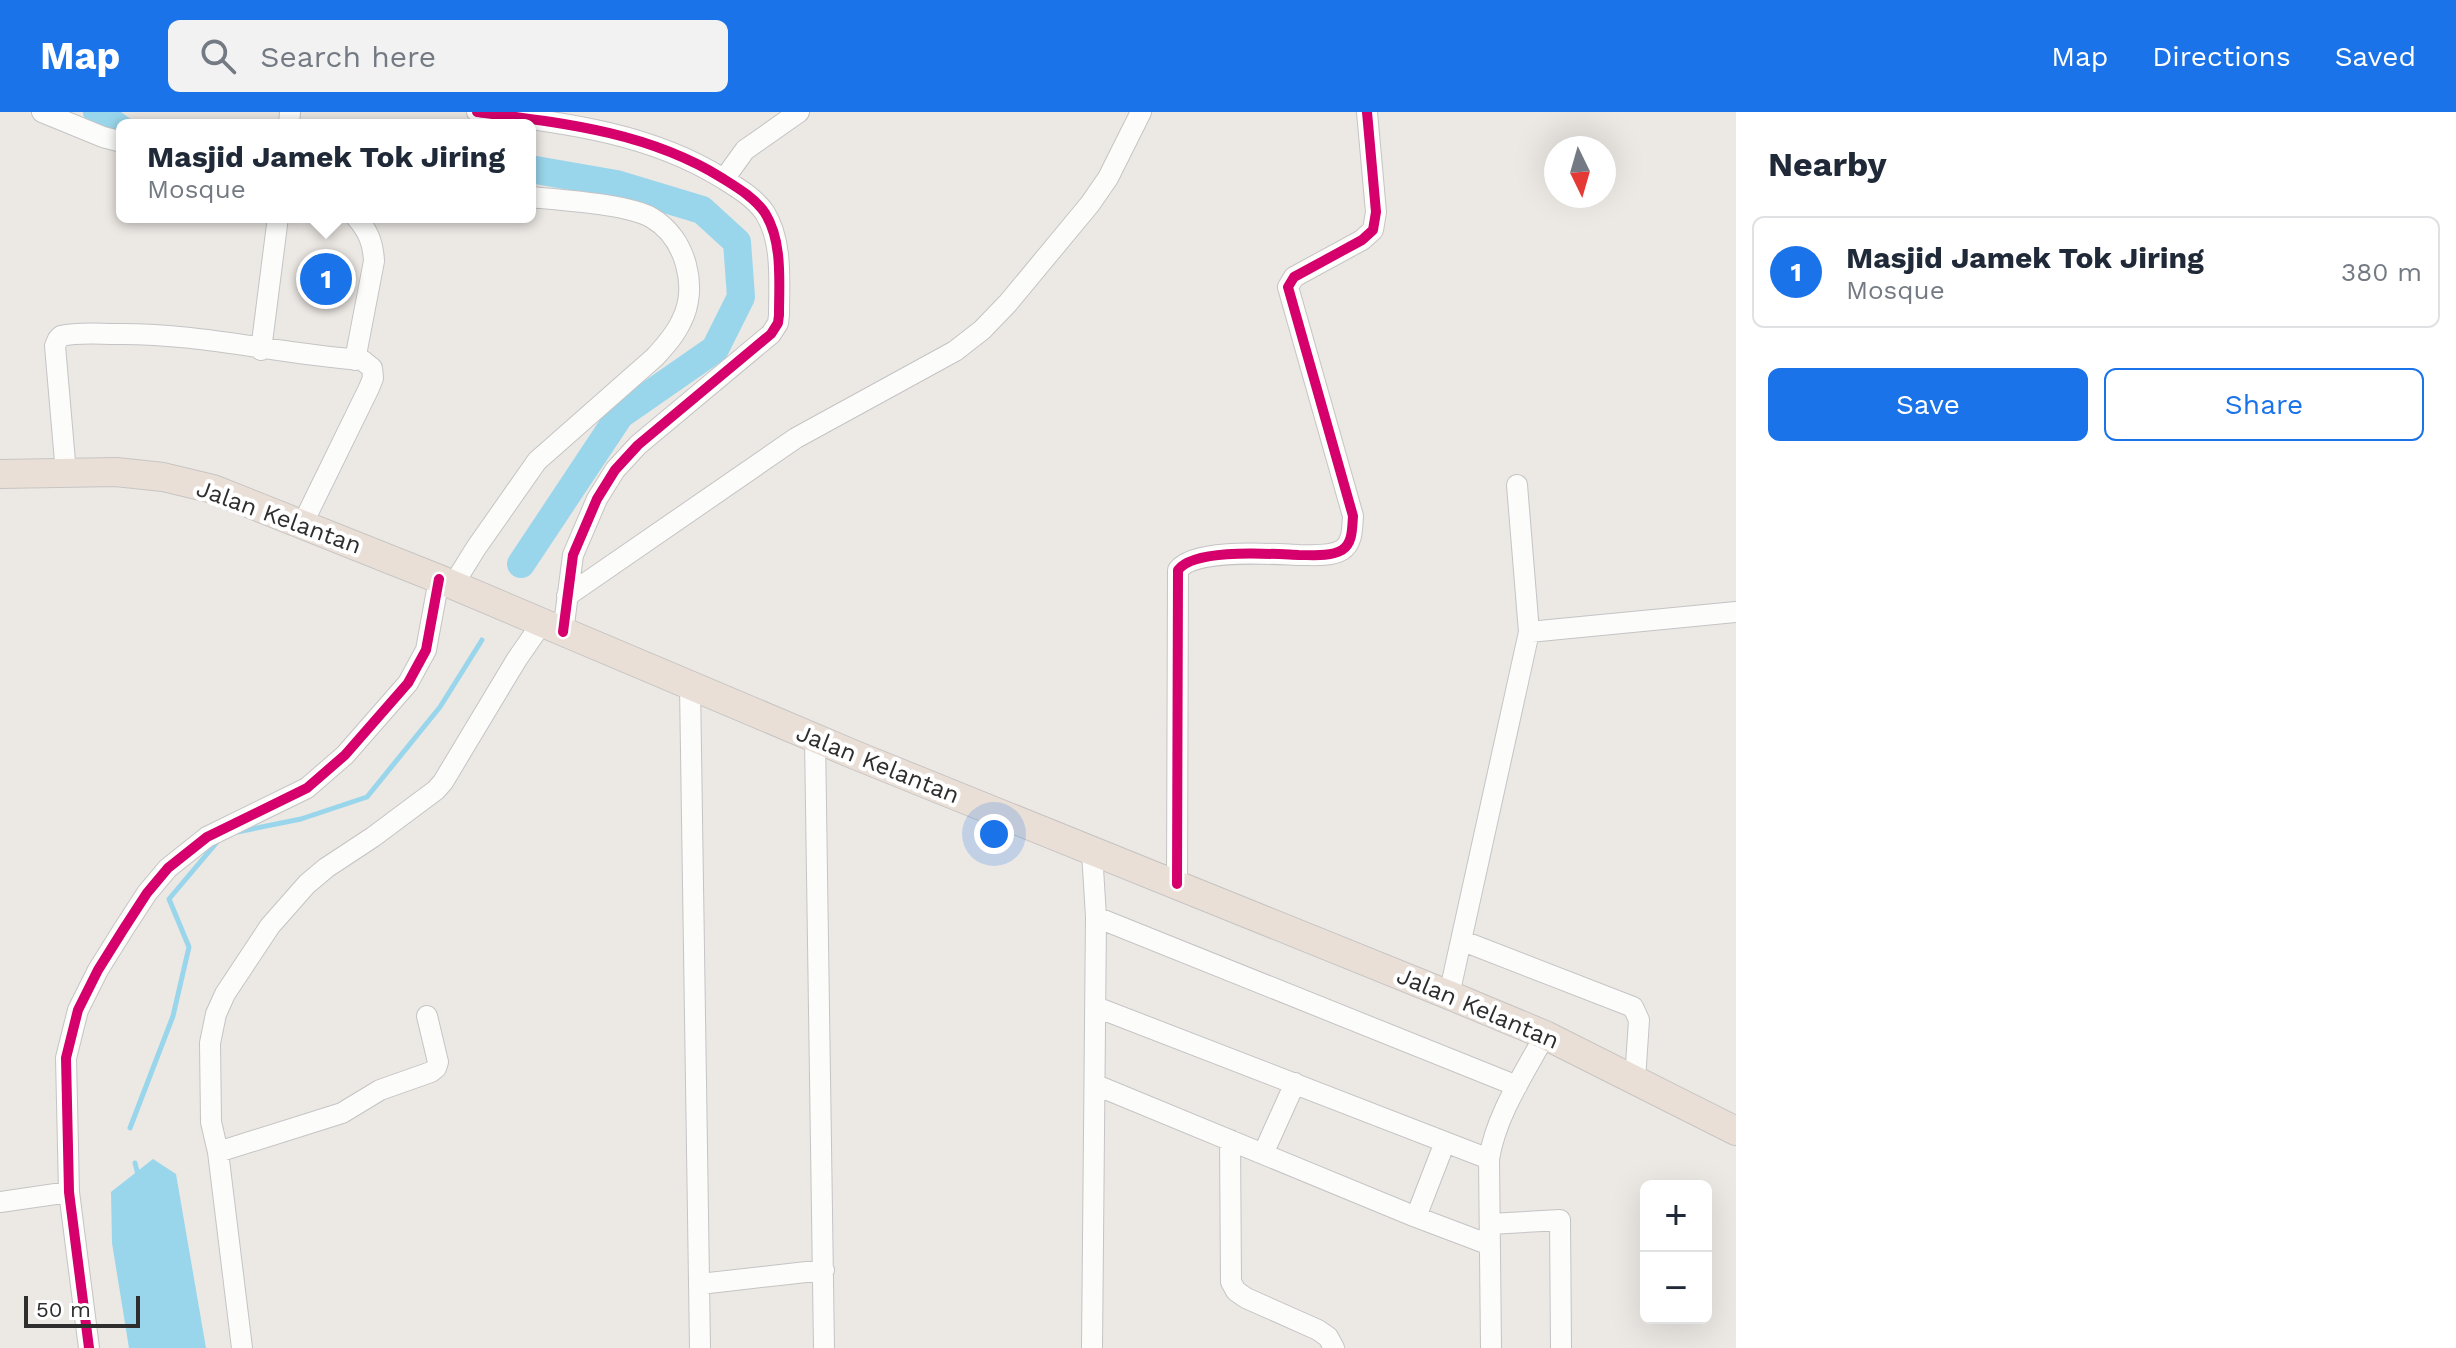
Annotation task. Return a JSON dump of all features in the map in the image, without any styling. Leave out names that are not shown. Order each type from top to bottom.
[{"type":"highway","name":"Jalan Kelantan","points":[[0,474],[116,472],[163,477],[213,489],[303,523],[815,738],[1545,1035],[1736,1131]]},
{"type":"street","points":[[42,112],[116,140]]},
{"type":"street","points":[[477,112],[522,119]]},
{"type":"street","points":[[724,179],[745,150],[799,112]]},
{"type":"street","points":[[242,1348],[218,1152],[211,1122],[210,1043],[216,1014],[270,926],[307,884],[326,868],[436,790],[567,596],[796,438],[955,351],[982,330],[1090,204],[1122,153],[1141,112]]},
{"type":"street","points":[[1177,884],[1178,570],[1183,564],[1204,557],[1318,555],[1342,550],[1349,543],[1353,516],[1288,287],[1294,277],[1362,240],[1373,230],[1376,212],[1367,112]]},
{"type":"street","points":[[536,121],[639,139],[703,166],[754,200],[772,230],[778,260],[778,323],[767,339],[638,445],[615,470],[584,526],[573,555],[567,596]]},
{"type":"street","points":[[89,1348],[69,1192],[66,1058],[78,1010],[98,970],[147,893],[168,868],[207,837],[307,788],[345,755],[408,683],[426,650],[450,583],[525,475],[655,357],[687,309],[689,284],[684,257],[676,242],[652,218],[608,206],[536,198]]},
{"type":"street","points":[[261,350],[277,223]]},
{"type":"street","points":[[355,360],[374,261],[373,245],[361,223]]},
{"type":"street","points":[[66,473],[55,346],[61,336],[154,334],[212,339],[261,350],[355,360],[369,365],[373,378],[303,523]]},
{"type":"street","points":[[1449,995],[1529,632],[1517,485]]},
{"type":"street","points":[[1529,632],[1736,612]]},
{"type":"street","points":[[690,685],[700,1348]]},
{"type":"street","points":[[815,738],[824,1348]]},
{"type":"street","points":[[1092,852],[1096,917],[1092,1348]]},
{"type":"street","points":[[1096,917],[1517,1086]]},
{"type":"street","points":[[1463,941],[1633,1007],[1639,1020],[1635,1080]]},
{"type":"street","points":[[1096,1007],[1489,1159]]},
{"type":"street","points":[[218,1152],[342,1113],[380,1090],[431,1072],[438,1062],[427,1016]]},
{"type":"street","points":[[1491,1348],[1489,1159],[1495,1135],[1517,1086],[1545,1035]]},
{"type":"street","points":[[1263,1154],[1295,1083]]},
{"type":"street","points":[[1096,1085],[1490,1245]]},
{"type":"street","points":[[1230,1140],[1231,1282],[1236,1291],[1246,1298],[1318,1330],[1328,1337],[1334,1348]]},
{"type":"street","points":[[1416,1217],[1445,1142]]},
{"type":"street","points":[[0,1202],[69,1192]]},
{"type":"street","points":[[1490,1224],[1560,1220],[1561,1348]]},
{"type":"street","points":[[700,1284],[824,1270]]},
{"type":"water","points":[[153,1159],[176,1174],[206,1348],[129,1348],[112,1243],[111,1192]]},
{"type":"waterway","points":[[97,112],[116,126]]},
{"type":"waterway","points":[[521,564],[620,415],[715,349],[741,297],[737,242],[702,210],[616,184],[536,170]]},
{"type":"waterway","points":[[237,832],[301,819],[367,797],[440,707],[482,640]]},
{"type":"waterway","points":[[130,1128],[173,1016],[189,947],[169,899],[218,841]]},
{"type":"waterway","points":[[135,1163],[138,1175]]},
{"type":"cycle path","points":[[477,112],[533,119]]},
{"type":"cycle path","points":[[1177,884],[1178,570],[1187,563],[1216,555],[1332,554],[1346,547],[1351,535],[1353,516],[1288,287],[1294,277],[1362,240],[1373,230],[1376,212],[1367,112]]},
{"type":"cycle path","points":[[536,119],[604,132],[665,150],[694,162],[734,186],[756,203],[771,224],[779,276],[778,323],[771,334],[638,445],[615,470],[597,499],[573,555],[563,632]]},
{"type":"cycle path","points":[[89,1348],[69,1192],[66,1058],[78,1010],[123,930],[168,868],[207,837],[307,788],[345,755],[408,683],[426,650],[439,579]]},
{"type":"place","name":"Masjid Jamek Tok Jiring","points":[[326,279]]}]
